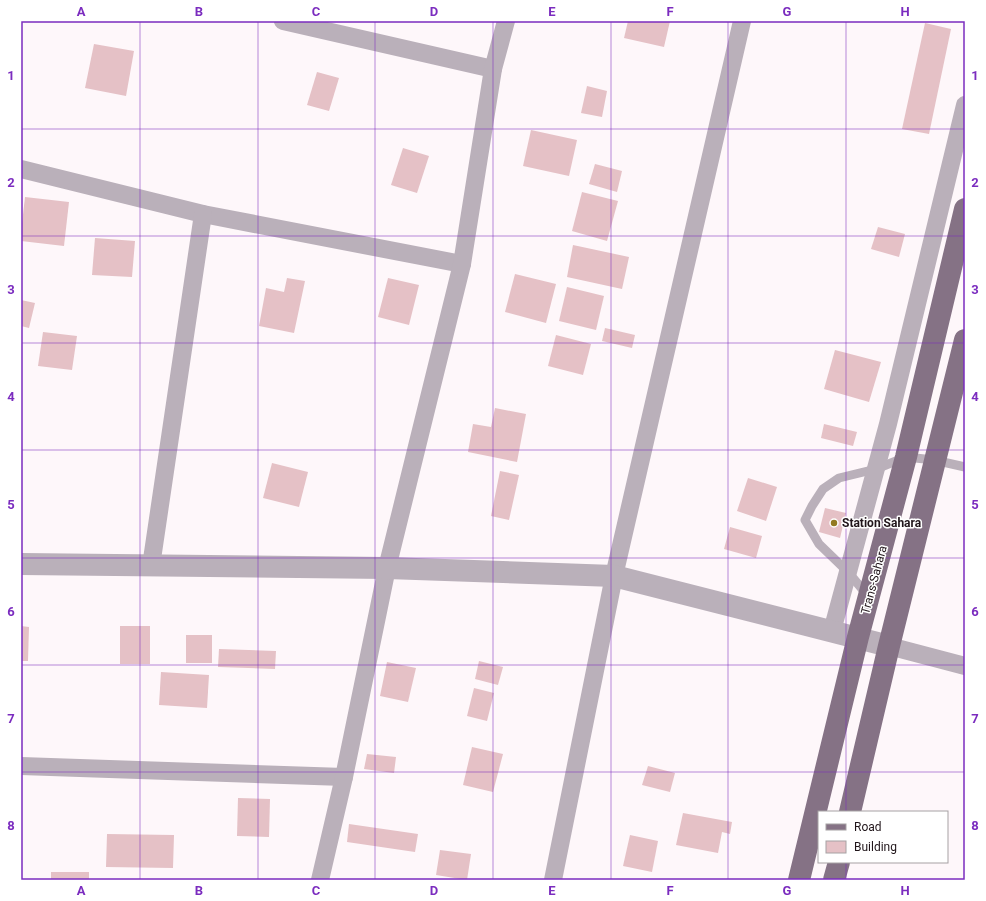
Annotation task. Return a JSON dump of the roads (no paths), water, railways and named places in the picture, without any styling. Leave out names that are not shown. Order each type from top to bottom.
[{"type":"main road","name":"Trans-Sahara","points":[[799,880],[858,637],[906,457],[965,209]]},
{"type":"main road","points":[[850,811],[934,460],[965,340]]},
{"type":"main road","points":[[834,880],[839,863]]},
{"type":"street","points":[[283,21],[492,69]]},
{"type":"street","points":[[320,880],[344,777],[387,568],[462,264],[492,69],[506,21]]},
{"type":"street","points":[[553,880],[614,576],[742,21]]},
{"type":"street","points":[[832,631],[890,416],[965,105]]},
{"type":"street","points":[[21,169],[203,214],[462,264]]},
{"type":"street","points":[[151,566],[203,214]]},
{"type":"street","points":[[21,564],[387,568],[614,576],[858,637],[965,666]]},
{"type":"street","points":[[21,766],[344,777]]},
{"type":"lane","points":[[869,598],[848,572],[819,544],[805,520],[823,489],[839,478],[876,469],[906,457],[934,460],[965,467]]},
{"type":"place","name":"Station Sahara","points":[[834,523]]}]
